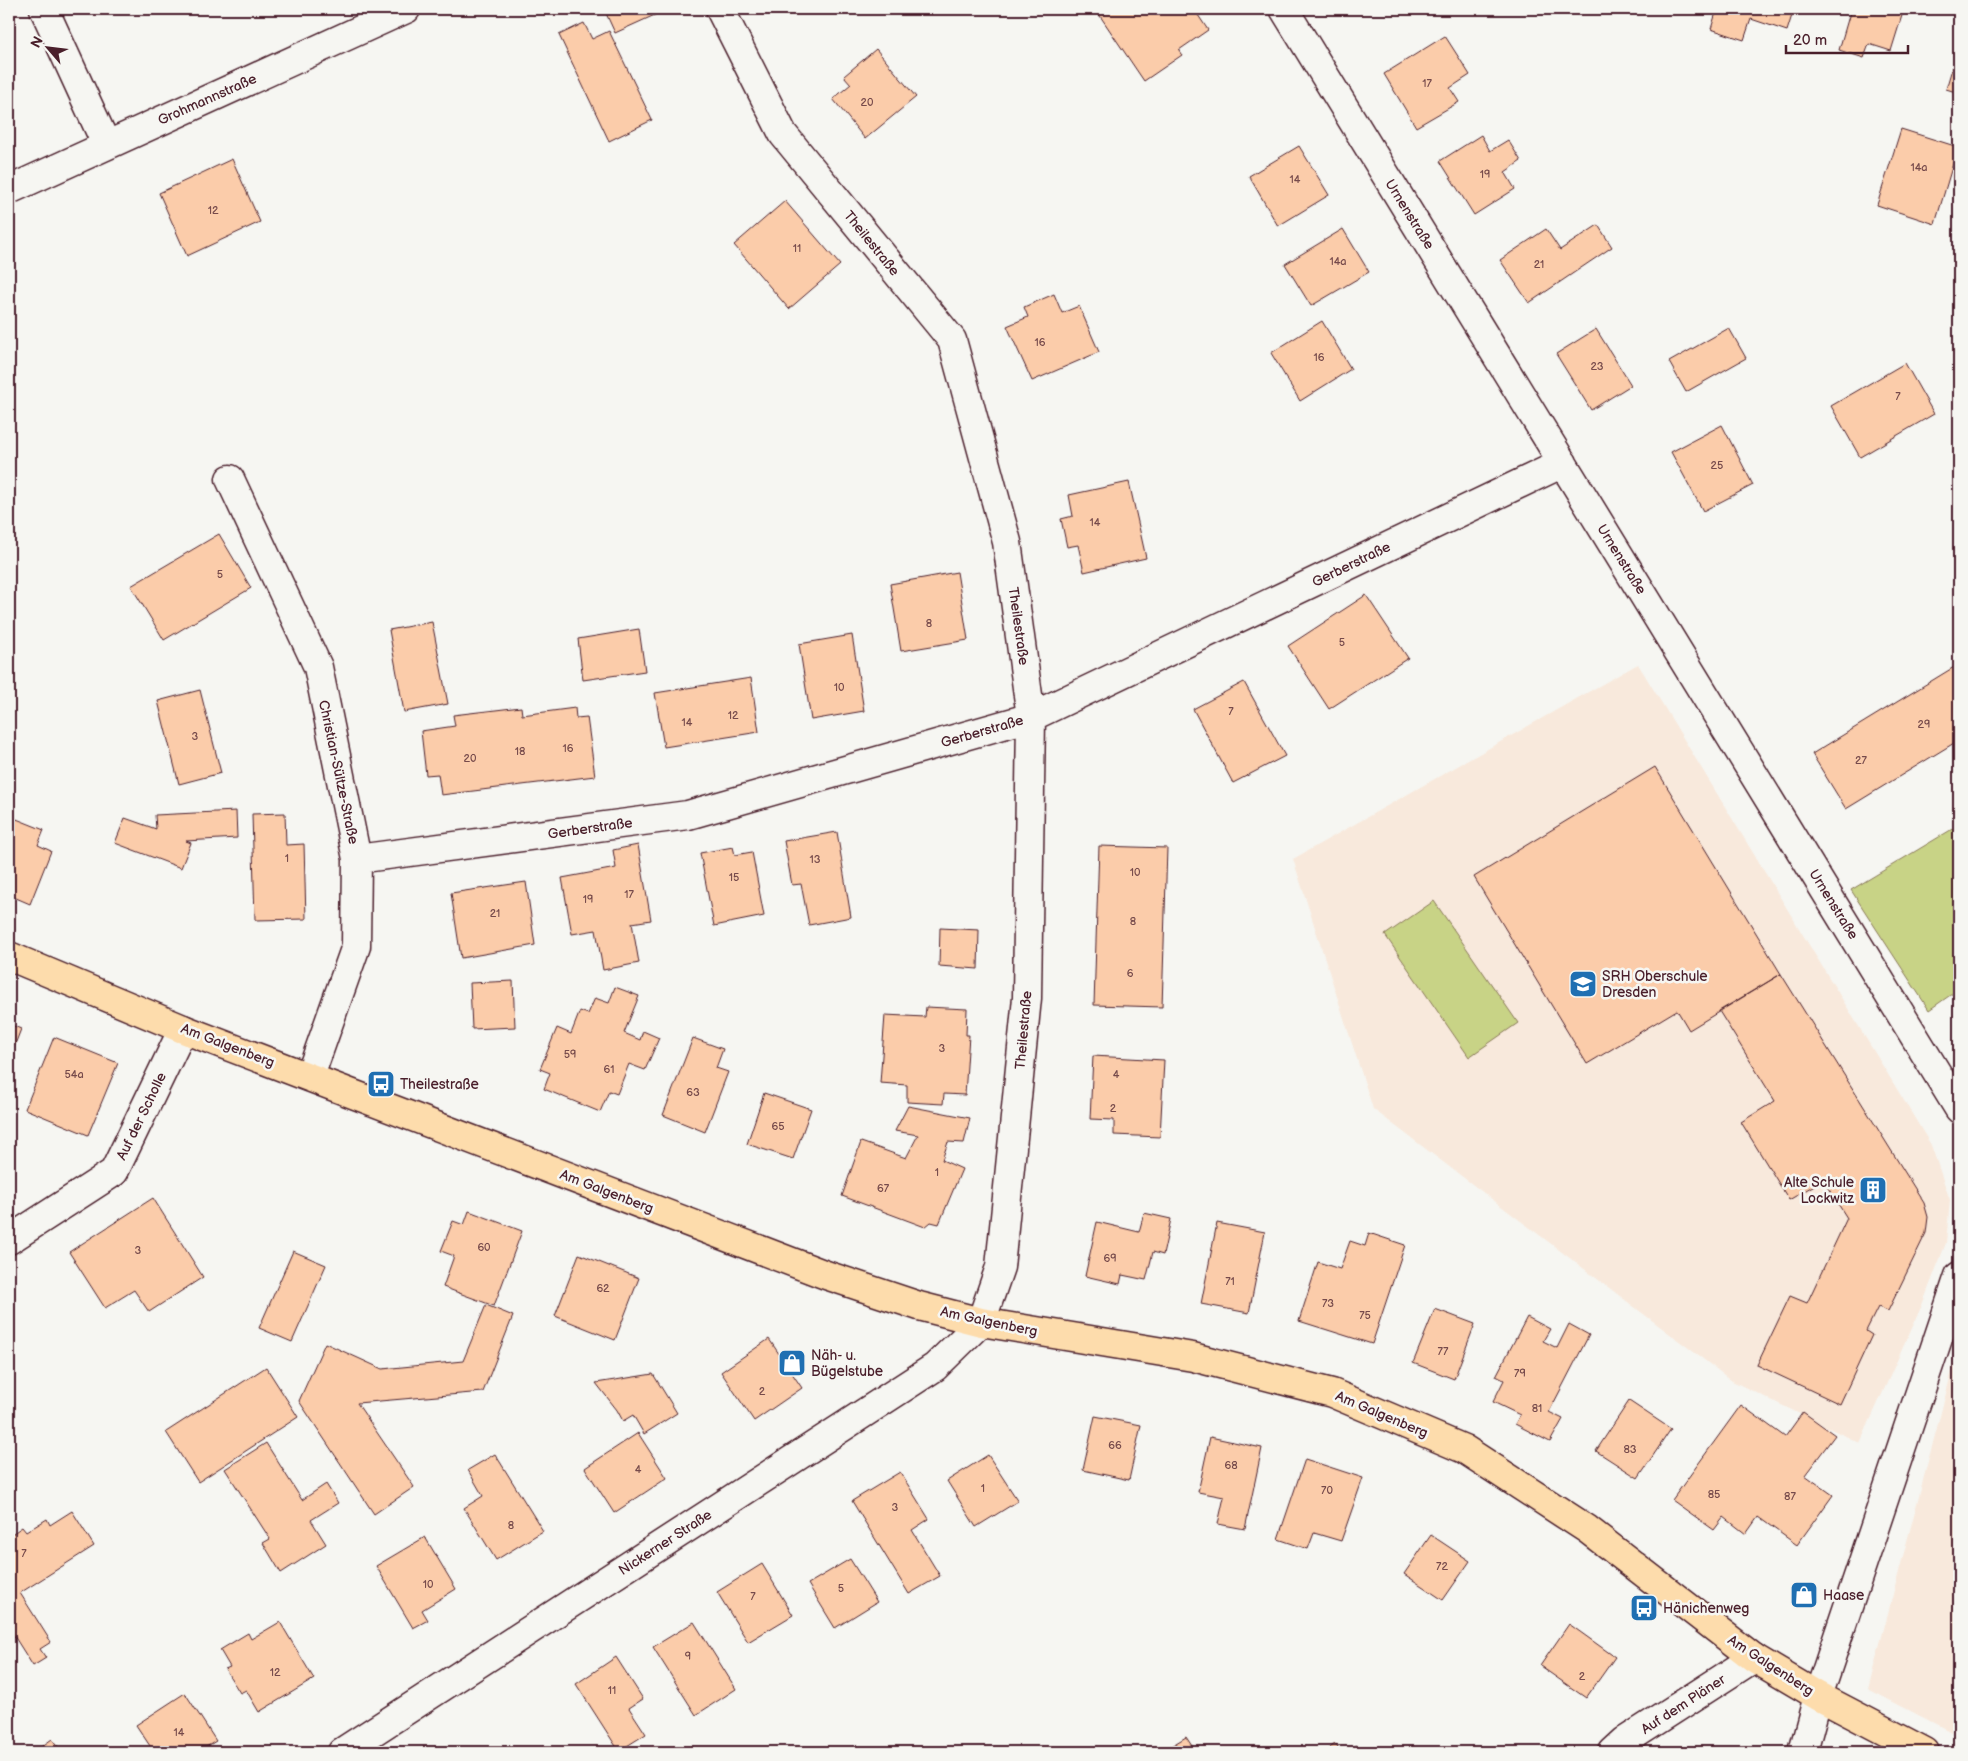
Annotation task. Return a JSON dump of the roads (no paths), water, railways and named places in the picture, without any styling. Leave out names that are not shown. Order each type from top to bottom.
[{"type":"main road","name":"Am Galgenberg","points":[[9,956],[183,1028],[826,1275],[919,1306],[981,1322],[1193,1358],[1332,1393],[1464,1449],[1587,1529],[1754,1658],[1818,1696],[1925,1752]]},
{"type":"street","points":[[44,9],[106,144]]},
{"type":"street","name":"Grohmannstraße","points":[[9,190],[106,144],[406,9]]},
{"type":"street","name":"Theilestraße","points":[[720,9],[783,134],[952,340],[1007,542],[1031,717],[1027,998],[1000,1267],[981,1322]]},
{"type":"street","name":"Urnenstraße","points":[[1284,9],[1959,1109]]},
{"type":"street","name":"Gerberstraße","points":[[357,859],[688,815],[1031,717],[1563,463]]},
{"type":"street","name":"Christian-Sültze-Straße","points":[[230,479],[318,667],[357,859],[356,946],[310,1076]]},
{"type":"street","name":"Auf der Scholle","points":[[9,1240],[114,1172],[183,1028]]},
{"type":"street","points":[[1803,1752],[1818,1696],[1959,1276]]},
{"type":"street","name":"Nickerner Straße","points":[[342,1752],[935,1367],[981,1322]]},
{"type":"street","name":"Auf dem Pläner","points":[[1613,1752],[1625,1741],[1754,1658]]},
{"type":"place","name":"SRH Oberschule Dresden","points":[[1583,984]]},
{"type":"place","name":"Theilestraße","points":[[381,1084]]},
{"type":"place","name":"Alte Schule Lockwitz","points":[[1873,1190]]},
{"type":"place","name":"Näh- u. Bügelstube","points":[[792,1363]]},
{"type":"place","name":"Haase","points":[[1804,1595]]},
{"type":"place","name":"Hänichenweg","points":[[1644,1608]]}]
